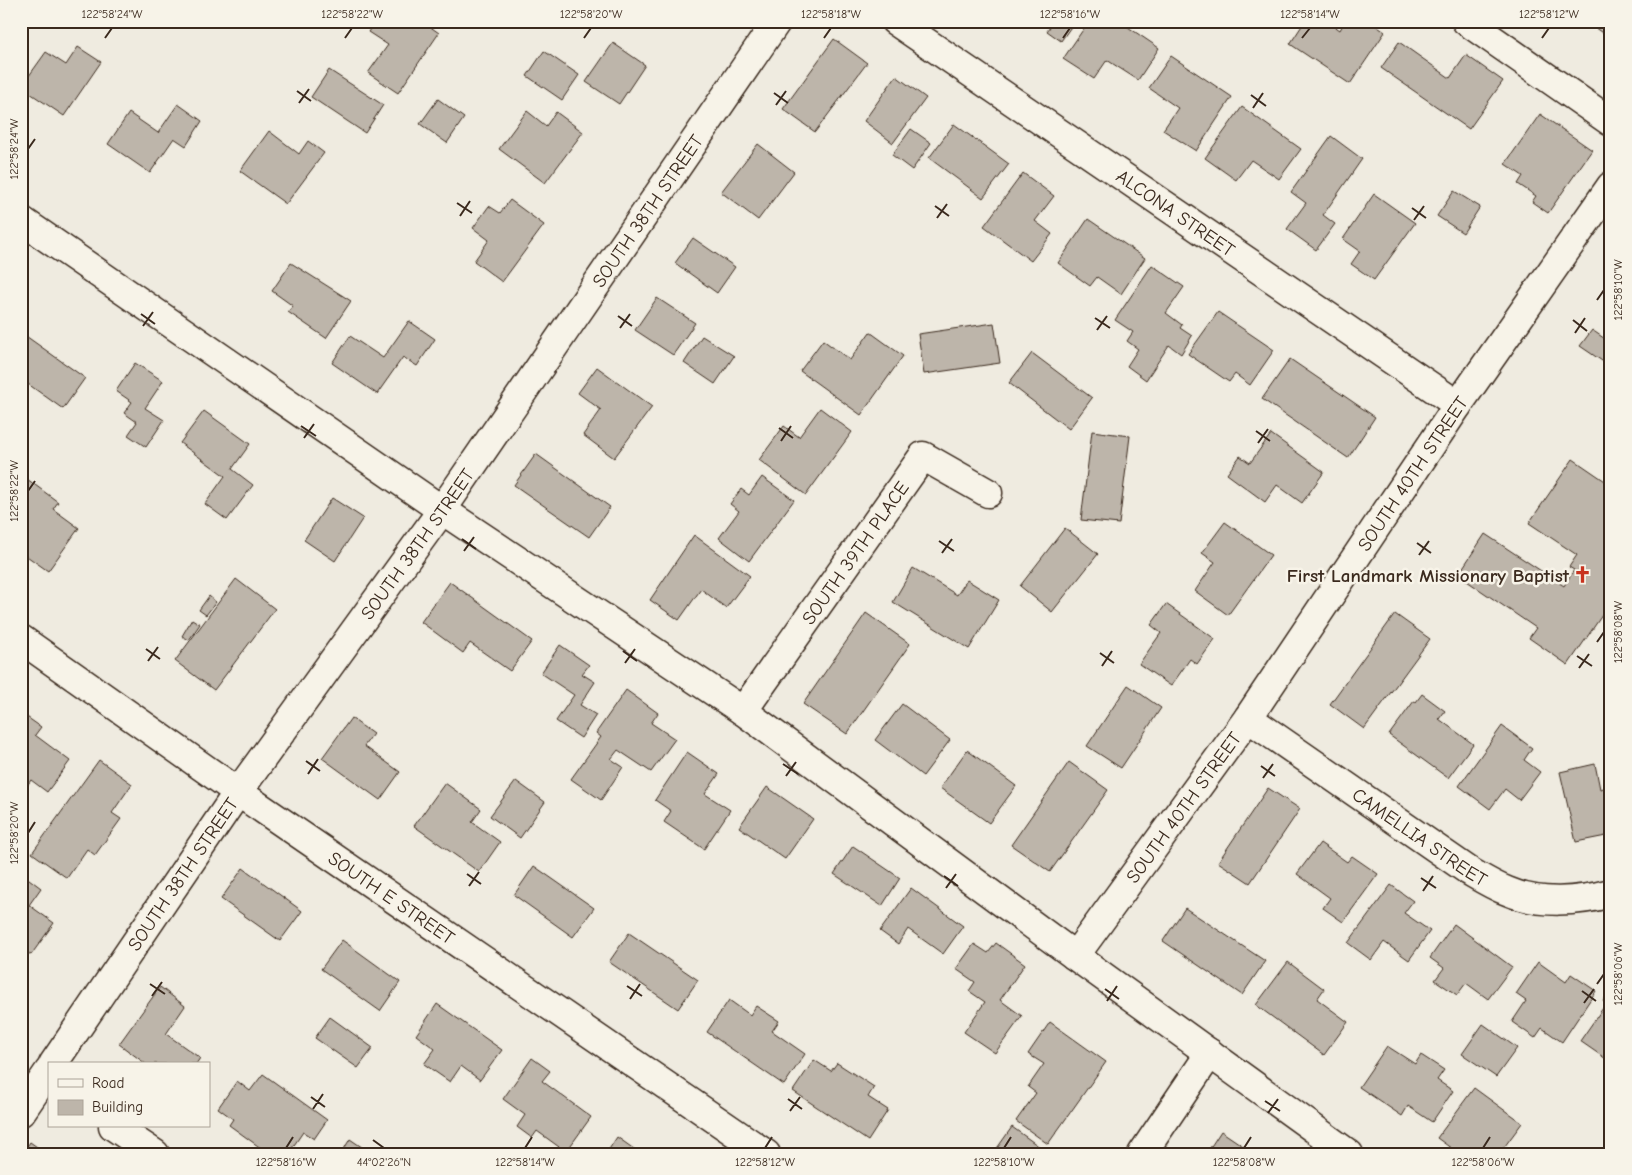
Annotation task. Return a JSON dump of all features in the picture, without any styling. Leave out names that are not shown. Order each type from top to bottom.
[{"type":"street","name":"SOUTH 38TH STREET","points":[[56,1062],[238,792],[442,510],[777,21]]},
{"type":"street","name":"ALCONA STREET","points":[[895,21],[1458,405]]},
{"type":"street","points":[[1466,21],[1611,122]]},
{"type":"street","name":"SOUTH 40TH STREET","points":[[1075,956],[1248,718],[1458,405],[1611,186]]},
{"type":"street","points":[[21,220],[442,510],[743,711],[1075,956],[1348,1154]]},
{"type":"street","name":"SOUTH 39TH PLACE","points":[[743,711],[923,456],[988,493]]},
{"type":"street","name":"SOUTH E STREET","points":[[21,639],[238,792],[766,1154]]},
{"type":"street","name":"CAMELLIA STREET","points":[[1248,718],[1469,871],[1508,892],[1544,901],[1588,899],[1611,893]]},
{"type":"street","points":[[1142,1154],[1210,1053]]},
{"type":"street","name":"SOUTH 38TH STREET","points":[[21,1112],[48,1074]]},
{"type":"street","points":[[116,1128],[155,1154]]},
{"type":"building","points":[[375,21],[422,21],[439,33],[398,93],[368,73],[388,45],[368,32]]},
{"type":"building","points":[[1051,21],[1075,21],[1061,41],[1047,31],[1053,23]]},
{"type":"building","points":[[1089,21],[1119,21],[1159,48],[1138,80],[1107,60],[1094,79],[1063,59]]},
{"type":"building","points":[[1233,21],[1245,21],[1241,27]]},
{"type":"building","points":[[1259,21],[1271,21],[1267,27]]},
{"type":"building","points":[[1305,21],[1327,21],[1340,30],[1345,21],[1369,21],[1385,32],[1350,84],[1290,44]]},
{"type":"building","points":[[1589,21],[1611,21],[1611,39],[1588,23]]},
{"type":"building","points":[[834,39],[867,63],[815,132],[783,109]]},
{"type":"building","points":[[1399,42],[1450,78],[1466,55],[1503,81],[1469,129],[1381,68]]},
{"type":"building","points":[[613,43],[645,65],[619,104],[586,82]]},
{"type":"building","points":[[78,47],[101,62],[64,116],[21,87],[46,52],[66,65]]},
{"type":"building","points":[[544,51],[579,75],[562,100],[527,76]]},
{"type":"building","points":[[1171,56],[1232,97],[1196,151],[1163,130],[1178,108],[1149,88]]},
{"type":"building","points":[[329,70],[383,105],[365,133],[311,97]]},
{"type":"building","points":[[896,76],[926,98],[893,143],[864,121]]},
{"type":"building","points":[[438,99],[464,118],[447,143],[420,124]]},
{"type":"building","points":[[178,104],[202,121],[186,146],[174,138],[150,173],[108,144],[129,113],[158,133]]},
{"type":"building","points":[[1242,107],[1301,149],[1279,179],[1251,160],[1236,180],[1205,158]]},
{"type":"building","points":[[527,111],[546,126],[556,112],[583,132],[545,183],[499,149]]},
{"type":"building","points":[[1540,114],[1592,150],[1548,213],[1532,202],[1536,196],[1518,184],[1523,176],[1505,164]]},
{"type":"building","points":[[954,124],[1009,164],[983,198],[929,158]]},
{"type":"building","points":[[911,129],[931,143],[912,170],[892,155]]},
{"type":"building","points":[[269,131],[299,154],[308,141],[324,153],[286,204],[240,171]]},
{"type":"building","points":[[1331,136],[1362,159],[1323,215],[1335,224],[1316,250],[1287,229],[1306,203],[1291,192]]},
{"type":"building","points":[[758,144],[794,172],[758,220],[721,192]]},
{"type":"building","points":[[1023,173],[1054,196],[1035,221],[1052,234],[1031,261],[984,226]]},
{"type":"building","points":[[1454,191],[1480,207],[1463,233],[1437,216]]},
{"type":"building","points":[[1374,194],[1415,223],[1374,280],[1351,264],[1360,251],[1343,239]]},
{"type":"building","points":[[510,200],[544,225],[502,282],[474,261],[489,240],[473,228],[489,206],[500,213]]},
{"type":"building","points":[[1088,219],[1145,258],[1121,294],[1097,277],[1090,286],[1058,263]]},
{"type":"building","points":[[693,238],[735,267],[717,293],[675,263]]},
{"type":"building","points":[[291,263],[351,301],[326,338],[288,312],[293,306],[272,291]]},
{"type":"building","points":[[1152,265],[1184,287],[1166,313],[1182,325],[1180,328],[1192,336],[1181,354],[1169,345],[1146,380],[1127,366],[1138,349],[1127,341],[1133,332],[1115,320]]},
{"type":"building","points":[[657,298],[695,323],[673,355],[635,330]]},
{"type":"building","points":[[21,305],[26,309],[21,316]]},
{"type":"building","points":[[1218,312],[1274,350],[1250,385],[1235,374],[1229,382],[1188,354]]},
{"type":"building","points":[[409,321],[435,339],[417,366],[403,357],[377,394],[332,363],[350,336],[383,358]]},
{"type":"building","points":[[994,323],[1000,363],[924,374],[918,334]]},
{"type":"building","points":[[1592,330],[1611,343],[1611,367],[1580,346]]},
{"type":"building","points":[[870,332],[903,356],[861,415],[800,371],[823,340],[850,360]]},
{"type":"building","points":[[23,334],[85,378],[63,409],[21,379],[21,337]]},
{"type":"building","points":[[702,336],[734,356],[715,384],[684,363]]},
{"type":"building","points":[[1032,353],[1092,398],[1069,429],[1009,383]]},
{"type":"building","points":[[1290,359],[1375,417],[1348,458],[1262,399]]},
{"type":"building","points":[[135,363],[163,381],[145,408],[164,420],[146,447],[128,435],[137,422],[124,413],[132,402],[116,391]]},
{"type":"building","points":[[597,367],[652,407],[614,458],[583,435],[601,410],[578,393]]},
{"type":"building","points":[[820,408],[852,432],[806,495],[759,460],[784,426],[799,437]]},
{"type":"building","points":[[204,411],[250,444],[232,469],[253,485],[227,520],[205,504],[225,476],[180,443]]},
{"type":"building","points":[[1092,431],[1130,436],[1119,524],[1081,520]]},
{"type":"building","points":[[1271,434],[1324,472],[1302,503],[1277,485],[1265,502],[1227,474],[1240,456],[1250,463]]},
{"type":"building","points":[[536,454],[610,507],[589,537],[514,485]]},
{"type":"building","points":[[1573,459],[1611,485],[1611,602],[1568,665],[1529,638],[1536,628],[1458,575],[1485,534],[1564,586],[1574,570],[1569,567],[1577,555],[1529,523]]},
{"type":"building","points":[[762,477],[794,500],[749,561],[719,538],[739,511],[730,504],[741,489],[749,495]]},
{"type":"building","points":[[27,479],[58,502],[53,509],[79,528],[48,571],[21,552],[21,487]]},
{"type":"building","points":[[332,498],[363,518],[335,561],[304,540]]},
{"type":"building","points":[[1225,522],[1271,555],[1228,615],[1195,591],[1215,562],[1202,553]]},
{"type":"building","points":[[1065,528],[1098,554],[1052,612],[1020,586]]},
{"type":"building","points":[[694,535],[750,576],[726,608],[701,589],[679,620],[650,600]]},
{"type":"building","points":[[913,568],[957,595],[967,580],[999,600],[969,649],[893,602]]},
{"type":"building","points":[[236,579],[275,609],[214,690],[175,661]]},
{"type":"building","points":[[450,582],[532,641],[510,671],[470,643],[463,653],[421,622]]},
{"type":"building","points":[[209,596],[216,602],[206,615],[199,610]]},
{"type":"building","points":[[1166,604],[1215,639],[1197,664],[1190,659],[1171,686],[1139,664],[1161,633],[1151,625]]},
{"type":"building","points":[[866,613],[910,644],[847,734],[803,704]]},
{"type":"building","points":[[1395,614],[1430,639],[1364,729],[1330,704]]},
{"type":"building","points":[[192,619],[200,624],[189,640],[182,636]]},
{"type":"building","points":[[560,645],[589,665],[582,674],[595,682],[580,705],[596,715],[581,738],[556,721],[574,695],[541,673]]},
{"type":"building","points":[[1128,685],[1161,708],[1121,768],[1087,746]]},
{"type":"building","points":[[626,690],[658,713],[651,723],[675,739],[651,772],[618,750],[611,759],[623,767],[601,800],[571,779],[601,737],[596,733]]},
{"type":"building","points":[[1422,694],[1445,711],[1439,719],[1473,744],[1448,778],[1389,735],[1414,701],[1416,702]]},
{"type":"building","points":[[902,704],[950,740],[923,776],[875,740]]},
{"type":"building","points":[[21,713],[41,727],[35,735],[70,761],[47,792],[31,780],[26,787],[21,784]]},
{"type":"building","points":[[351,718],[373,734],[364,746],[400,772],[380,800],[322,758]]},
{"type":"building","points":[[1502,726],[1532,748],[1524,760],[1540,772],[1519,800],[1505,789],[1490,809],[1459,786]]},
{"type":"building","points":[[967,750],[1016,786],[989,823],[940,788]]},
{"type":"building","points":[[687,752],[719,774],[705,794],[730,810],[704,849],[664,822],[671,811],[655,800]]},
{"type":"building","points":[[99,760],[132,784],[112,813],[121,819],[95,855],[87,849],[67,878],[32,853]]},
{"type":"building","points":[[1069,762],[1108,790],[1050,872],[1011,845]]},
{"type":"building","points":[[1595,764],[1600,789],[1611,786],[1611,835],[1576,842],[1560,772]]},
{"type":"building","points":[[516,781],[545,802],[520,838],[490,816]]},
{"type":"building","points":[[445,783],[481,809],[472,822],[500,842],[479,872],[414,826]]},
{"type":"building","points":[[767,787],[813,819],[785,859],[739,827]]},
{"type":"building","points":[[1268,788],[1300,809],[1250,883],[1218,862]]},
{"type":"building","points":[[1320,843],[1347,862],[1352,856],[1378,874],[1343,922],[1323,908],[1330,898],[1297,874]]},
{"type":"building","points":[[853,846],[900,878],[882,906],[834,874]]},
{"type":"building","points":[[534,866],[594,908],[573,937],[514,895]]},
{"type":"building","points":[[243,868],[302,911],[280,941],[221,899]]},
{"type":"building","points":[[21,873],[41,888],[29,905],[54,923],[31,955],[21,948]]},
{"type":"building","points":[[1391,885],[1413,901],[1404,913],[1430,931],[1409,960],[1384,942],[1371,960],[1348,943]]},
{"type":"building","points":[[911,888],[963,926],[943,954],[908,929],[898,944],[880,931]]},
{"type":"building","points":[[1185,908],[1265,961],[1242,995],[1163,941]]},
{"type":"building","points":[[1454,924],[1512,967],[1488,999],[1466,983],[1457,995],[1435,980],[1444,968],[1430,958]]},
{"type":"building","points":[[629,933],[698,980],[678,1009],[609,962]]},
{"type":"building","points":[[342,940],[400,982],[380,1011],[321,969]]},
{"type":"building","points":[[996,943],[1025,964],[1000,1000],[1022,1016],[995,1053],[964,1032],[985,1002],[969,991],[975,982],[956,969],[974,944],[988,953]]},
{"type":"building","points":[[1288,962],[1324,989],[1317,999],[1348,1022],[1324,1055],[1256,1005]]},
{"type":"building","points":[[1538,962],[1566,982],[1571,974],[1596,991],[1562,1042],[1542,1028],[1535,1038],[1512,1022],[1526,1001],[1516,994]]},
{"type":"building","points":[[160,987],[185,1006],[166,1034],[200,1058],[197,1062],[143,1062],[119,1044]]},
{"type":"building","points":[[1611,991],[1611,1007],[1603,1001]]},
{"type":"building","points":[[729,1000],[750,1015],[756,1006],[779,1021],[772,1031],[805,1054],[784,1085],[707,1032]]},
{"type":"building","points":[[437,1004],[502,1050],[480,1080],[461,1066],[450,1082],[424,1064],[435,1049],[416,1035]]},
{"type":"building","points":[[1603,1008],[1611,1014],[1609,1061],[1580,1041]]},
{"type":"building","points":[[330,1017],[373,1048],[358,1068],[315,1038]]},
{"type":"building","points":[[1050,1022],[1106,1062],[1048,1144],[1016,1121],[1036,1093],[1028,1087],[1044,1064],[1028,1054]]},
{"type":"building","points":[[1483,1024],[1517,1048],[1496,1077],[1462,1054]]},
{"type":"building","points":[[1387,1046],[1415,1064],[1421,1055],[1444,1070],[1437,1080],[1453,1091],[1432,1122],[1408,1106],[1402,1116],[1359,1087]]},
{"type":"building","points":[[532,1058],[550,1071],[542,1081],[591,1117],[566,1152],[537,1131],[532,1138],[517,1127],[525,1115],[503,1099]]},
{"type":"building","points":[[814,1060],[831,1071],[837,1063],[874,1087],[868,1097],[888,1110],[868,1141],[793,1091]]},
{"type":"building","points":[[263,1074],[327,1120],[314,1139],[303,1132],[288,1154],[269,1154],[229,1125],[233,1119],[218,1108],[237,1081],[250,1091]]},
{"type":"building","points":[[1474,1088],[1522,1123],[1499,1154],[1459,1154],[1437,1138]]},
{"type":"building","points":[[1012,1127],[1044,1150],[1042,1154],[993,1154]]},
{"type":"building","points":[[1221,1131],[1255,1154],[1206,1154]]},
{"type":"building","points":[[617,1137],[641,1154],[606,1154]]},
{"type":"building","points":[[350,1139],[372,1154],[341,1154]]},
{"type":"building","points":[[30,1142],[47,1154],[22,1154]]},
{"type":"place","name":"First Landmark Missionary Baptist","points":[[1583,575]]}]
